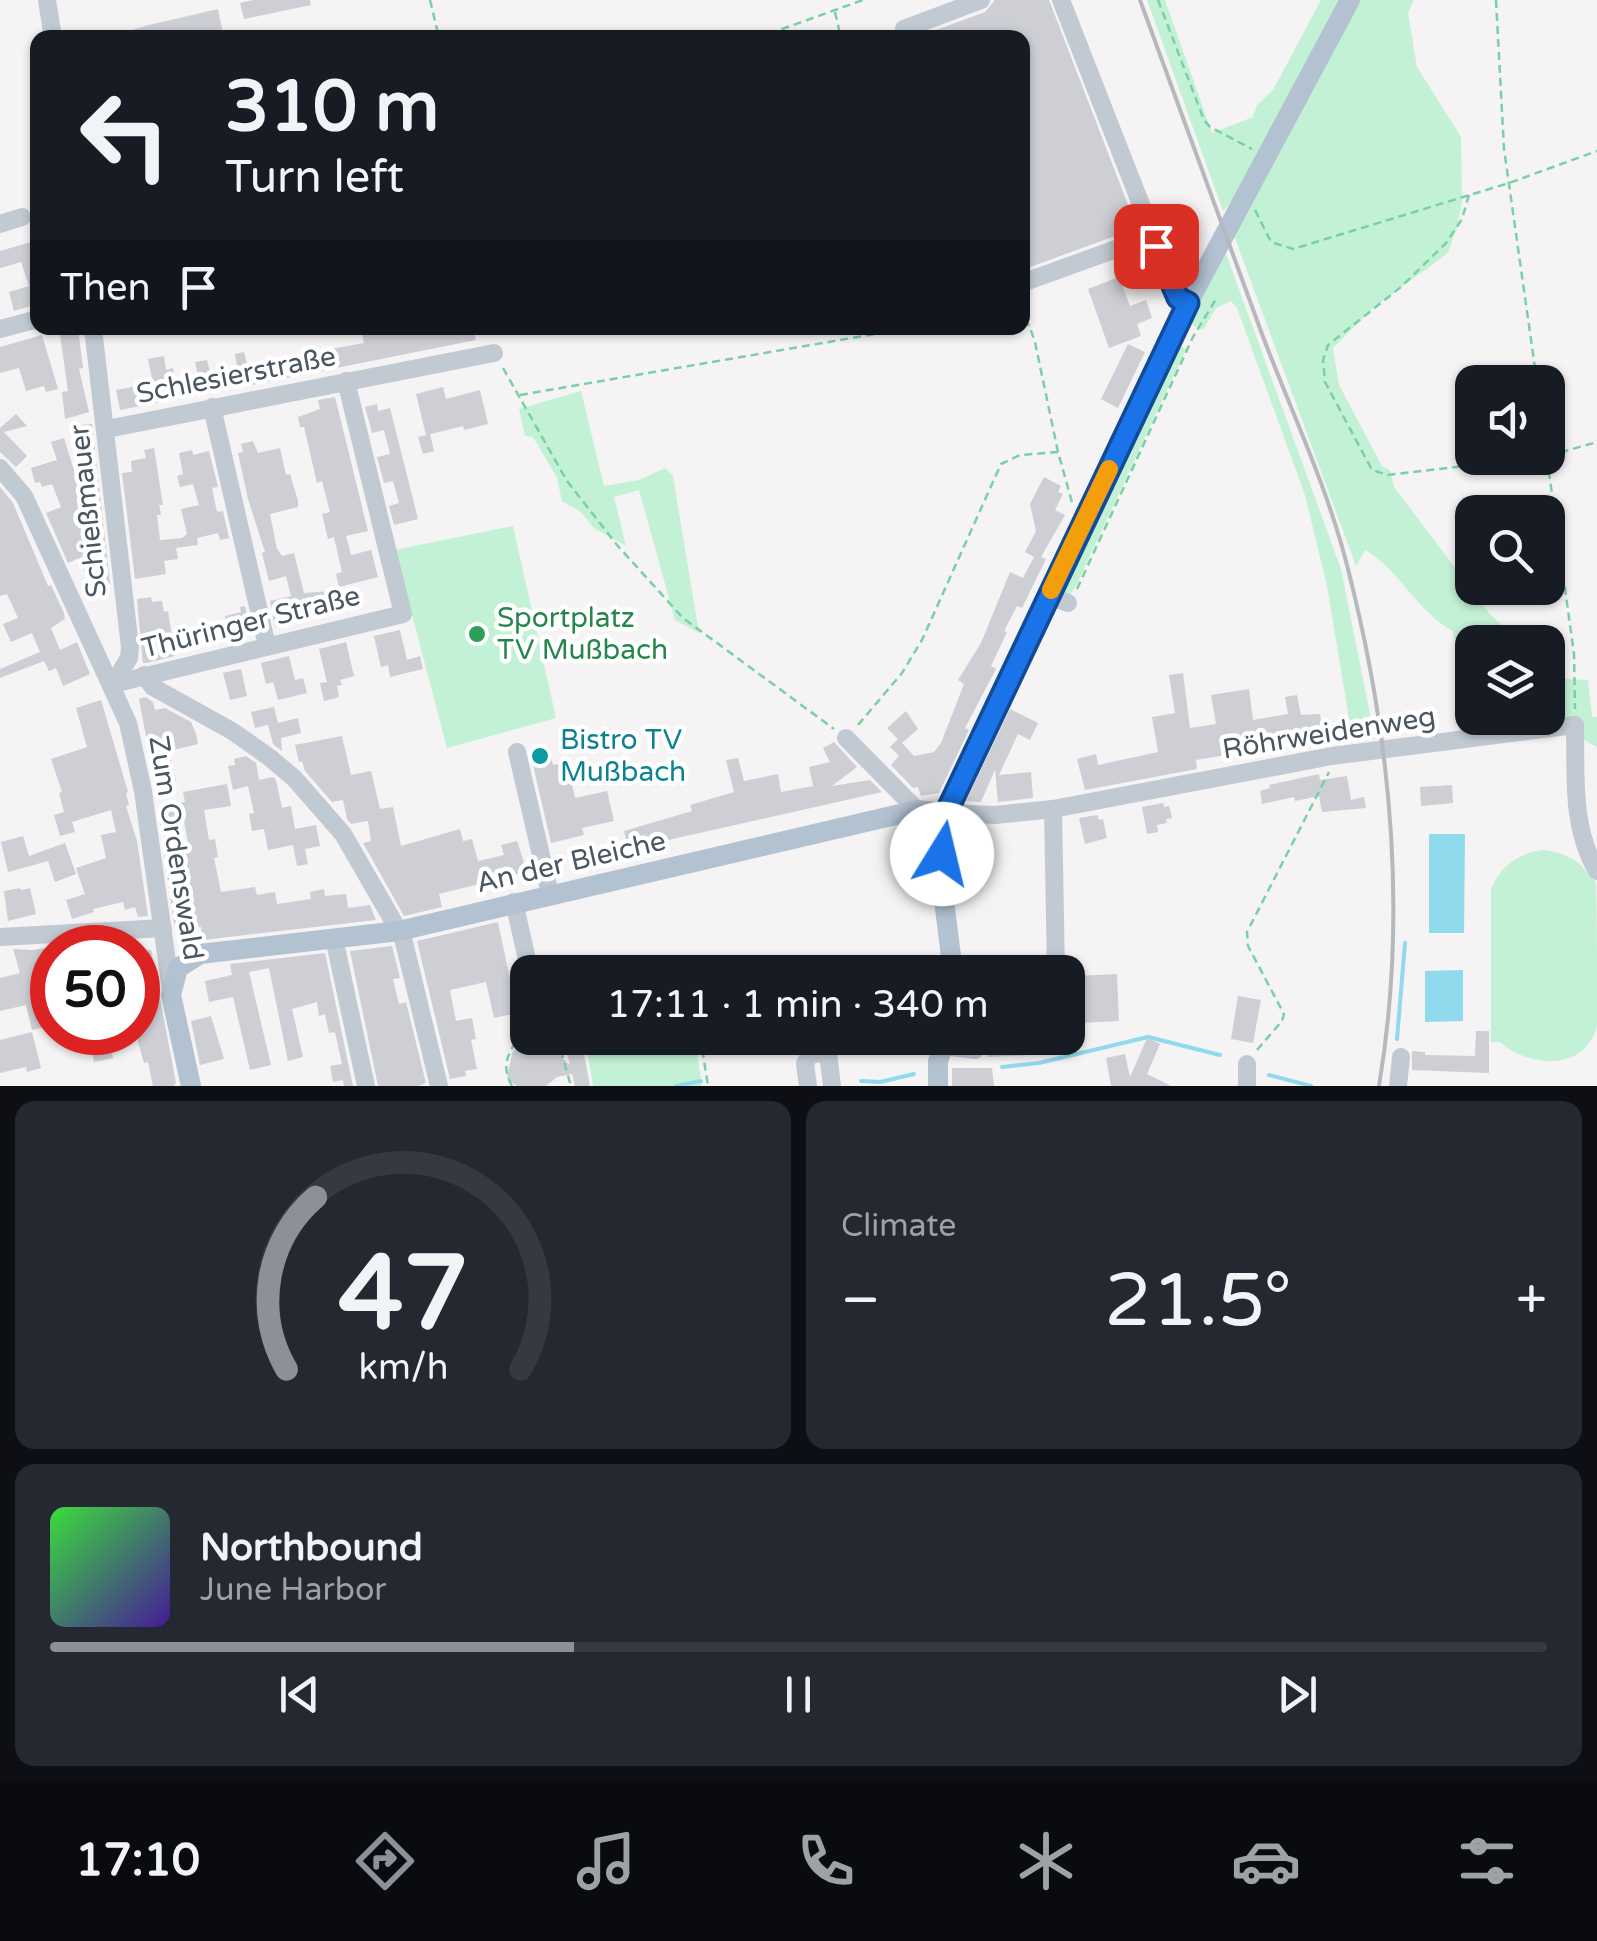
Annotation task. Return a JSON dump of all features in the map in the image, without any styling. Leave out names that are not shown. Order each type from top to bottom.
[{"type":"main road","points":[[951,955],[942,885],[946,813],[1058,599],[1188,303],[1350,0]]},
{"type":"main road","name":"An der Bleiche","points":[[206,952],[399,931],[918,810],[946,813]]},
{"type":"main road","points":[[171,995],[178,968],[206,952]]},
{"type":"main road","name":"Zum Ordenswald","points":[[171,995],[191,1086]]},
{"type":"main road","points":[[938,1086],[941,1055]]},
{"type":"street","points":[[47,0],[52,30]]},
{"type":"street","points":[[904,30],[981,0]]},
{"type":"street","points":[[1061,0],[1152,236],[1178,298],[1188,303]]},
{"type":"street","points":[[0,224],[22,217]]},
{"type":"street","points":[[1030,279],[1152,236]]},
{"type":"street","points":[[0,328],[30,321]]},
{"type":"street","name":"Schießmauer","points":[[94,335],[130,646],[129,658],[113,684]]},
{"type":"street","name":"Schlesierstraße","points":[[106,428],[494,353]]},
{"type":"street","name":"Thüringer Straße","points":[[113,684],[403,614],[346,381]]},
{"type":"street","points":[[212,408],[267,646]]},
{"type":"street","name":"Zum Ordenswald","points":[[0,468],[24,496],[128,723],[137,758],[171,995]]},
{"type":"street","points":[[144,676],[152,687],[250,743],[294,778],[343,834],[399,931],[440,1086]]},
{"type":"street","points":[[1575,725],[1579,824],[1597,871]]},
{"type":"street","name":"Röhrweidenweg","points":[[946,813],[995,815],[1052,809],[1332,756],[1575,725]]},
{"type":"street","points":[[846,738],[918,810]]},
{"type":"street","points":[[517,752],[550,894]]},
{"type":"street","points":[[1052,809],[1056,955]]},
{"type":"street","points":[[514,902],[526,955]]},
{"type":"street","name":"An der Bleiche","points":[[0,937],[164,936],[206,952]]},
{"type":"street","points":[[334,938],[366,1086]]},
{"type":"street","points":[[808,1086],[810,1054],[828,1053],[832,1086]]},
{"type":"street","points":[[1398,1086],[1401,1056]]},
{"type":"street","points":[[1246,1064],[1248,1086]]},
{"type":"path","points":[[430,0],[437,30]]},
{"type":"path","points":[[780,30],[862,0]]},
{"type":"path","points":[[1158,0],[1204,120],[1210,127],[1266,156]]},
{"type":"path","points":[[1496,0],[1508,183],[1534,365]]},
{"type":"path","points":[[834,11],[839,30]]},
{"type":"path","points":[[1243,200],[1252,205],[1271,242],[1293,250],[1597,151]]},
{"type":"path","points":[[1455,467],[1388,475],[1372,470],[1325,382],[1323,360],[1328,345],[1400,287],[1446,243],[1462,220],[1469,195]]},
{"type":"path","points":[[1058,599],[1216,299]]},
{"type":"path","points":[[1030,329],[1075,514]]},
{"type":"path","points":[[518,395],[869,335]]},
{"type":"path","points":[[494,353],[568,480],[617,545],[683,618],[846,738],[902,673],[922,640],[1001,464],[1020,454],[1058,452]]},
{"type":"path","points":[[1565,451],[1597,442]]},
{"type":"path","points":[[1550,475],[1574,654],[1575,725]]},
{"type":"path","points":[[1246,1064],[1284,1014],[1248,946],[1247,932],[1326,778],[1332,756]]},
{"type":"path","points":[[510,1046],[504,1066],[512,1086]]},
{"type":"path","points":[[562,1055],[571,1086]]},
{"type":"path","points":[[703,1055],[708,1086]]},
{"type":"green space","points":[[1147,0],[1165,0],[1212,133],[1253,117],[1257,105],[1273,90],[1321,0],[1342,0],[1234,199],[1223,211]]},
{"type":"green space","points":[[1358,0],[1414,0],[1408,13],[1417,67],[1461,137],[1462,202],[1457,228],[1448,253],[1372,309],[1333,348],[1339,385],[1382,466],[1390,470],[1394,487],[1455,568],[1455,605],[1483,605],[1502,625],[1455,625],[1455,642],[1453,631],[1429,613],[1377,558],[1365,550],[1356,566],[1233,233]]},
{"type":"green space","points":[[1225,251],[1341,569],[1375,739],[1353,742],[1327,586],[1305,495],[1237,308],[1231,301],[1216,308],[1203,330],[1186,322]]},
{"type":"green space","points":[[1177,345],[1186,349],[1067,598],[1057,593]]},
{"type":"green space","points":[[581,391],[604,486],[639,480],[665,468],[673,476],[699,633],[675,620],[639,490],[614,497],[626,546],[594,528],[581,512],[562,501],[557,478],[533,437],[525,436],[519,409]]},
{"type":"green space","name":"Sportplatz TV Mußbach","points":[[513,526],[556,718],[447,748],[395,550]]},
{"type":"green space","points":[[1565,679],[1588,680],[1592,717],[1597,717],[1597,747],[1565,733]]},
{"type":"green space","points":[[1543,850],[1574,860],[1596,883],[1597,1026],[1581,1052],[1555,1061],[1526,1057],[1500,1042],[1491,1042],[1491,889],[1511,862]]},
{"type":"green space","points":[[588,1055],[697,1055],[702,1086],[593,1086]]},
{"type":"water","points":[[1429,834],[1465,834],[1464,933],[1429,933]]},
{"type":"water","points":[[1463,970],[1463,1021],[1425,1022],[1425,971]]},
{"type":"building","points":[[310,0],[311,5],[244,19],[240,3]]},
{"type":"building","points":[[995,0],[1049,0],[1137,228],[1030,267],[1030,30],[936,30],[985,12]]},
{"type":"building","points":[[218,9],[222,30],[132,30]]},
{"type":"building","points":[[30,242],[30,306],[14,311],[9,292],[29,286],[21,262],[0,268],[0,251]]},
{"type":"building","points":[[1119,277],[1130,306],[1146,300],[1152,318],[1137,324],[1141,336],[1109,348],[1088,289]]},
{"type":"building","points":[[42,335],[58,389],[46,392],[44,386],[26,391],[19,368],[0,373],[0,347]]},
{"type":"building","points":[[60,335],[79,335],[83,368],[79,369],[89,412],[65,419],[62,392],[68,391]]},
{"type":"building","points":[[362,335],[475,335],[476,340],[251,385],[250,378],[229,382],[231,388],[120,410],[116,390],[153,383],[148,359],[164,356],[166,370],[173,368],[175,380],[198,375],[195,362],[207,360],[210,372],[237,367],[235,354],[244,352],[247,364],[364,343]]},
{"type":"building","points":[[1128,344],[1145,352],[1118,408],[1101,399]]},
{"type":"building","points":[[443,387],[446,399],[480,390],[488,424],[430,434],[434,451],[423,454],[418,437],[426,435],[416,394]]},
{"type":"building","points":[[335,397],[368,531],[346,536],[351,555],[371,550],[378,577],[339,587],[336,574],[342,572],[334,537],[328,539],[322,514],[330,512],[322,481],[317,483],[298,417],[320,409],[318,400]]},
{"type":"building","points":[[377,404],[378,411],[390,408],[418,519],[394,525],[389,506],[399,503],[393,481],[384,483],[377,457],[390,454],[384,430],[372,433],[365,407]]},
{"type":"building","points":[[16,414],[27,426],[4,432],[27,456],[16,467],[0,452],[0,428]]},
{"type":"building","points":[[92,424],[110,584],[90,587],[79,558],[68,563],[46,513],[61,507],[52,484],[42,487],[40,482],[35,483],[31,468],[57,460],[51,442],[64,438],[83,500],[91,498],[81,425]]},
{"type":"building","points":[[253,441],[258,453],[280,448],[286,475],[290,474],[298,501],[298,507],[270,514],[277,549],[282,556],[294,553],[304,593],[332,591],[337,610],[275,627],[270,601],[291,596],[286,576],[269,581],[262,553],[265,552],[248,499],[238,453],[243,452],[241,444]]},
{"type":"building","points":[[154,448],[163,505],[159,505],[161,515],[157,515],[160,540],[187,534],[181,509],[199,505],[193,484],[180,487],[177,476],[183,474],[179,453],[192,450],[193,455],[209,451],[218,487],[212,488],[217,512],[223,511],[229,538],[220,540],[218,533],[197,538],[198,545],[176,548],[178,559],[164,561],[166,574],[135,579],[122,473],[132,472],[131,461],[146,458],[144,450]]},
{"type":"building","points":[[1044,477],[1061,486],[1058,492],[1063,494],[1055,510],[1065,515],[1041,557],[1046,559],[1022,608],[1017,606],[1004,631],[1007,632],[991,666],[996,669],[965,728],[969,730],[939,793],[921,796],[918,787],[913,788],[891,765],[899,756],[890,747],[898,739],[887,728],[906,711],[918,729],[902,743],[914,756],[934,752],[941,743],[964,684],[958,680],[981,643],[1010,572],[1023,578],[1034,557],[1025,552],[1036,531],[1030,504]]},
{"type":"building","points":[[0,487],[13,503],[48,586],[51,585],[64,613],[65,619],[51,628],[60,650],[77,642],[90,674],[63,686],[56,668],[49,671],[44,661],[0,678],[0,669],[40,652],[32,633],[11,642],[3,624],[18,618],[7,594],[0,596]]},
{"type":"building","points":[[151,597],[152,602],[162,601],[164,612],[168,611],[175,656],[143,663],[137,599]]},
{"type":"building","points":[[245,606],[251,633],[218,639],[216,628],[227,625],[225,616],[241,612],[240,607]]},
{"type":"building","points":[[400,630],[407,660],[420,656],[423,669],[390,677],[388,665],[381,667],[374,636]]},
{"type":"building","points":[[346,642],[354,676],[340,680],[339,697],[324,701],[320,683],[327,682],[319,649]]},
{"type":"building","points":[[289,656],[295,680],[303,678],[307,693],[278,700],[273,682],[266,684],[261,663]]},
{"type":"building","points":[[241,669],[247,696],[230,700],[223,673]]},
{"type":"building","points":[[1183,673],[1190,728],[1216,724],[1211,695],[1249,689],[1253,720],[1288,714],[1285,697],[1297,695],[1301,715],[1320,714],[1323,734],[1300,742],[1299,738],[1284,741],[1283,737],[1254,741],[1256,750],[1196,760],[1197,769],[1085,790],[1077,759],[1096,754],[1098,765],[1158,752],[1152,717],[1175,713],[1169,675]]},
{"type":"building","points":[[146,697],[155,710],[165,708],[191,722],[196,734],[198,744],[169,751],[176,781],[155,785],[139,699]]},
{"type":"building","points":[[101,700],[128,792],[126,806],[137,841],[148,916],[138,917],[135,907],[125,910],[123,902],[72,919],[66,900],[85,894],[76,868],[106,858],[101,835],[116,832],[111,810],[72,822],[75,832],[60,836],[54,815],[64,812],[59,793],[62,792],[51,759],[87,747],[76,708]]},
{"type":"building","points":[[274,707],[278,723],[298,718],[301,733],[281,738],[282,751],[273,744],[268,725],[255,728],[251,712]]},
{"type":"building","points":[[1010,709],[1038,723],[1030,740],[1018,734],[999,775],[1031,772],[1033,798],[998,802],[995,770],[981,802],[966,801]]},
{"type":"building","points":[[342,736],[351,775],[371,771],[380,809],[393,807],[401,846],[460,829],[463,841],[472,839],[478,861],[504,855],[501,845],[517,841],[527,872],[439,894],[442,907],[404,916],[363,843],[371,841],[368,821],[351,824],[343,800],[332,802],[299,762],[295,745]]},
{"type":"building","points":[[834,742],[857,767],[832,786],[870,780],[882,792],[628,849],[624,831],[692,811],[690,805],[734,792],[726,760],[738,758],[744,781],[778,774],[781,792],[813,786],[809,767],[830,762],[823,748]]},
{"type":"building","points":[[549,747],[553,765],[567,762],[575,798],[607,791],[614,821],[582,828],[584,835],[551,843],[530,752]]},
{"type":"building","points":[[246,756],[256,763],[259,780],[276,780],[282,808],[291,806],[295,829],[316,825],[320,846],[305,849],[308,864],[297,866],[293,845],[268,850],[264,829],[252,831],[249,814],[254,813],[248,786],[233,790],[228,766],[235,765],[234,759]]},
{"type":"building","points":[[1319,774],[1320,780],[1347,776],[1351,800],[1364,797],[1366,808],[1322,812],[1319,796],[1262,804],[1260,791],[1270,788],[1269,785]]},
{"type":"building","points":[[227,784],[231,806],[204,810],[209,840],[215,839],[218,857],[214,858],[221,892],[255,887],[257,895],[275,892],[277,904],[311,899],[310,892],[324,889],[325,896],[346,894],[348,908],[370,905],[376,920],[203,940],[201,927],[175,930],[163,846],[188,843],[184,821],[160,825],[158,807],[185,802],[183,792]]},
{"type":"building","points":[[1452,785],[1453,803],[1421,806],[1420,787]]},
{"type":"building","points":[[1163,803],[1164,807],[1169,806],[1172,818],[1157,825],[1158,832],[1147,834],[1142,807]]},
{"type":"building","points":[[1097,815],[1099,820],[1103,819],[1107,838],[1085,844],[1079,818]]},
{"type":"building","points":[[23,836],[29,856],[65,843],[76,874],[55,882],[48,861],[8,872],[1,842]]},
{"type":"building","points":[[30,888],[36,914],[8,921],[4,891]]},
{"type":"building","points":[[498,922],[510,979],[510,1015],[494,1018],[486,982],[450,990],[456,1021],[472,1018],[476,1039],[471,1040],[477,1069],[465,1071],[466,1076],[450,1079],[417,941]]},
{"type":"building","points":[[392,946],[400,978],[393,979],[399,1004],[406,1002],[426,1083],[418,1086],[378,1086],[350,951]]},
{"type":"building","points":[[13,949],[30,950],[30,1022],[26,1005],[0,1011],[0,978],[20,973]]},
{"type":"building","points":[[325,953],[353,1086],[344,1086],[343,1080],[333,1082],[330,1066],[342,1064],[335,1032],[329,1033],[325,1014],[319,1016],[317,1002],[292,1009],[303,1057],[288,1061],[269,968],[249,972],[271,1065],[250,1070],[233,997],[209,1002],[205,981],[232,975],[230,964]]},
{"type":"building","points":[[1117,974],[1119,1021],[1085,1023],[1085,976]]},
{"type":"building","points":[[1238,996],[1261,1000],[1253,1043],[1231,1039]]},
{"type":"building","points":[[160,998],[176,1083],[153,1086],[148,1062],[144,1063],[142,1055],[160,1055]]},
{"type":"building","points":[[211,1016],[224,1059],[200,1065],[191,1021]]},
{"type":"building","points":[[1476,1031],[1489,1031],[1489,1073],[1412,1070],[1412,1051],[1475,1056]]},
{"type":"building","points":[[30,1032],[30,1055],[38,1055],[41,1068],[0,1073],[0,1040]]},
{"type":"building","points":[[1147,1038],[1160,1044],[1147,1074],[1171,1086],[1111,1086],[1106,1058],[1125,1054],[1130,1077]]},
{"type":"building","points":[[93,1055],[112,1055],[113,1058],[94,1062]]},
{"type":"building","points":[[512,1055],[559,1055],[570,1065],[567,1055],[584,1055],[590,1086],[575,1086],[572,1074],[557,1077],[546,1086],[517,1086],[507,1079]]},
{"type":"building","points":[[952,1068],[992,1068],[994,1086],[952,1086]]},
{"type":"waterway","points":[[1397,1039],[1405,943]]},
{"type":"waterway","points":[[1002,1067],[1039,1063],[1148,1037],[1220,1055]]},
{"type":"waterway","points":[[861,1081],[880,1082],[914,1074]]},
{"type":"waterway","points":[[1269,1075],[1311,1086]]},
{"type":"waterway","points":[[676,1086],[701,1081]]},
{"type":"railway","points":[[1140,0],[1330,509],[1363,633],[1384,761],[1393,891],[1388,1021],[1379,1086]]},
{"type":"slow traffic","points":[[1051,590],[1109,469]]},
{"type":"place","name":"Sportplatz TV Mußbach","points":[[477,634]]},
{"type":"place","name":"Bistro TV Mußbach","points":[[540,756]]},
{"type":"route","points":[[942,854],[946,813],[1188,303],[1178,298],[1156,246]]}]
